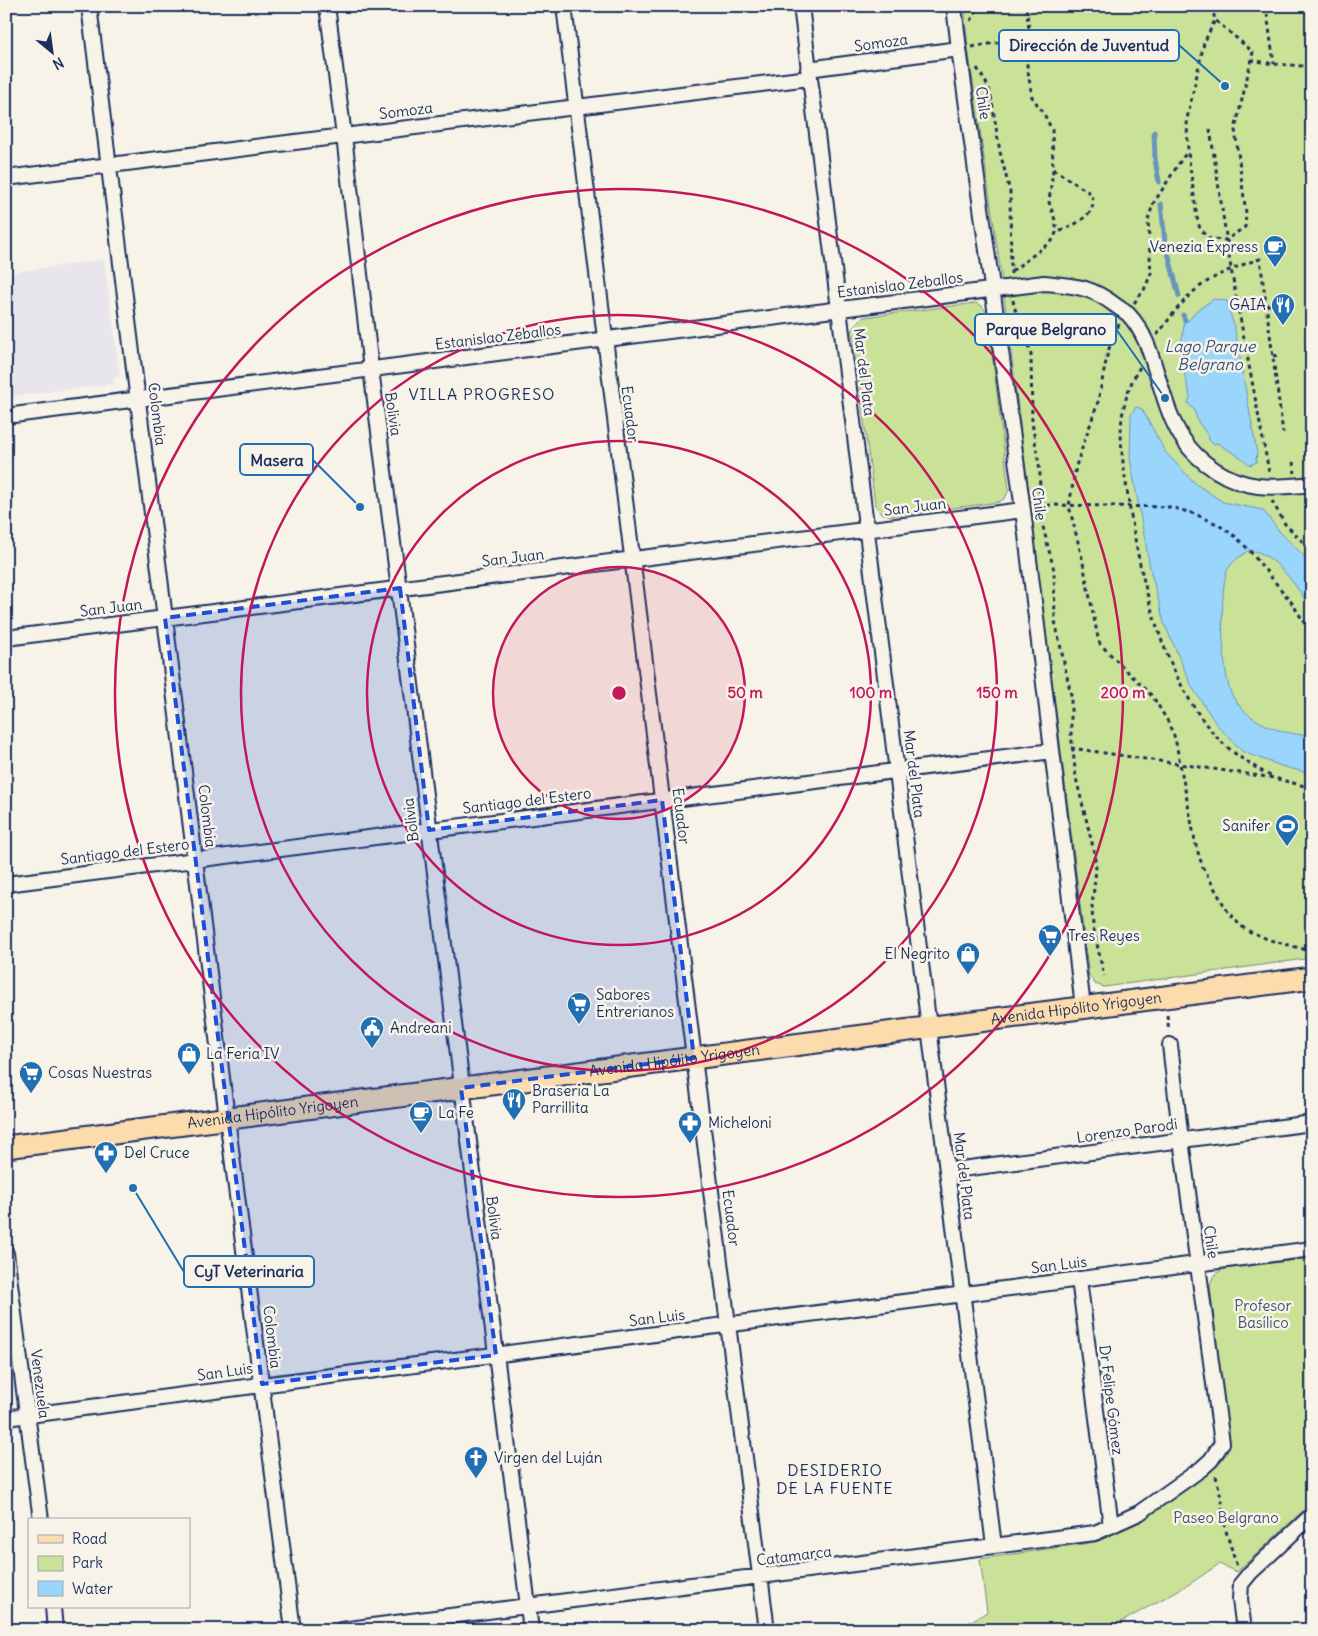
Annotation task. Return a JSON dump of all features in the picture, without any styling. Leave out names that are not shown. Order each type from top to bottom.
[{"type":"main road","name":"Avenida Hipólito Yrigoyen","points":[[6,1147],[1312,978]]},
{"type":"street","name":"Colombia","points":[[89,6],[227,1118],[293,1630]]},
{"type":"street","name":"Bolivia","points":[[327,6],[530,1630]]},
{"type":"street","name":"Ecuador","points":[[564,6],[767,1630]]},
{"type":"street","name":"Mar del Plata","points":[[800,6],[868,530],[994,1546]]},
{"type":"street","name":"Chile","points":[[954,6],[1023,510],[1083,1008]]},
{"type":"street","name":"Somoza","points":[[6,178],[577,106],[809,74],[959,49]]},
{"type":"street","name":"Estanislao Zeballos","points":[[6,416],[1044,283],[1092,290],[1127,314],[1141,332],[1149,347],[1167,407],[1183,440],[1207,466],[1235,481],[1256,486],[1312,484]]},
{"type":"street","name":"San Juan","points":[[6,638],[1023,510]]},
{"type":"street","name":"Santiago del Estero","points":[[6,884],[1052,751]]},
{"type":"street","name":"Chile","points":[[1170,1045],[1222,1443]]},
{"type":"street","name":"Lorenzo Parodi","points":[[947,1171],[1312,1123]]},
{"type":"street","name":"San Luis","points":[[6,1418],[1312,1249]]},
{"type":"street","name":"Venezuela","points":[[6,1253],[41,1518]]},
{"type":"street","name":"Dr Felipe Gómez","points":[[1079,1279],[1111,1526]]},
{"type":"street","name":"Catamarca","points":[[341,1630],[1095,1533],[1138,1513],[1201,1469],[1211,1460],[1222,1443]]},
{"type":"street","points":[[1244,1630],[1240,1599],[1241,1584],[1250,1573],[1312,1515]]},
{"type":"street","points":[[52,1608],[56,1630]]},
{"type":"path","points":[[1012,270],[1052,241],[1056,233],[1056,223],[1049,202],[1053,169],[1052,130],[1043,112],[1032,97],[1027,64],[1030,37],[1026,6]]},
{"type":"path","points":[[1212,6],[1215,20],[1204,43],[1187,118],[1188,152],[1200,229],[1210,239],[1226,240],[1245,227],[1246,213],[1235,130],[1253,52],[1215,20]]},
{"type":"path","points":[[1266,6],[1274,64]]},
{"type":"path","points":[[973,55],[972,47],[1030,37]]},
{"type":"path","points":[[1251,60],[1304,66]]},
{"type":"path","points":[[974,64],[988,86],[991,96],[1000,152],[1010,192],[1010,269],[1014,306],[1031,354],[1032,422],[1040,472],[1039,506],[1042,528],[1054,570],[1055,621],[1071,695],[1071,748],[1076,778],[1094,851],[1096,870],[1092,907],[1093,926],[1104,976]]},
{"type":"path","points":[[1210,129],[1231,270],[1272,499],[1285,524],[1312,551]]},
{"type":"path","points":[[1134,303],[1144,290],[1151,274],[1148,220],[1153,204],[1188,152]]},
{"type":"path","points":[[1053,169],[1090,193],[1093,199],[1093,204],[1084,220],[1056,233]]},
{"type":"path","points":[[1157,335],[1188,297],[1203,284],[1242,264],[1260,259],[1283,433]]},
{"type":"path","points":[[1266,305],[1271,304]]},
{"type":"path","points":[[1119,323],[1108,351],[1098,402],[1076,466],[1069,506],[1082,558],[1098,638],[1100,644],[1153,697],[1167,720],[1175,738],[1196,846],[1203,868],[1228,912],[1246,930],[1270,940],[1307,950]]},
{"type":"path","points":[[1273,356],[1278,356]]},
{"type":"path","points":[[1141,364],[1132,380],[1122,417],[1123,460],[1129,506],[1137,554],[1146,591],[1159,631],[1176,672],[1184,689],[1208,727],[1238,757],[1274,778]]},
{"type":"path","points":[[1294,462],[1295,474]]},
{"type":"path","points":[[1039,506],[1049,504],[1171,508],[1195,514],[1217,524],[1236,537],[1249,550],[1292,603],[1312,635]]},
{"type":"path","points":[[1071,748],[1274,778],[1312,788]]},
{"type":"path","points":[[1218,1484],[1226,1531],[1236,1560]]},
{"type":"highlighted area","points":[[400,588],[429,830],[662,800],[694,1058],[461,1088],[496,1355],[262,1384],[165,618]]},
{"type":"shaded area","points":[[104,260],[120,376],[113,377],[114,384],[6,397],[6,273]]},
{"type":"green space","points":[[966,6],[1312,6],[1312,958],[1104,987],[1095,984],[1089,976],[1003,288],[968,48],[965,21]]},
{"type":"green space","points":[[976,303],[982,306],[987,313],[1009,490],[1005,498],[999,502],[891,516],[881,513],[875,504],[852,332],[856,323],[864,317]]},
{"type":"green space","name":"Paseo Belgrano","points":[[1312,1258],[1312,1481],[1309,1484],[1312,1502],[1237,1572],[1219,1564],[1191,1583],[1107,1630],[956,1630],[987,1612],[980,1559],[1095,1542],[1140,1521],[1195,1483],[1227,1454],[1229,1442],[1210,1287],[1212,1280],[1217,1273],[1225,1269]]},
{"type":"water","name":"Lago Parque Belgrano","points":[[1214,299],[1227,301],[1235,330],[1257,453],[1257,462],[1250,465],[1217,443],[1213,444],[1209,440],[1208,435],[1198,422],[1194,410],[1188,403],[1190,397],[1181,355],[1183,321],[1188,321],[1197,310]]},
{"type":"water","points":[[1136,407],[1142,409],[1166,453],[1196,484],[1223,502],[1263,510],[1280,532],[1312,564],[1312,610],[1293,583],[1277,565],[1259,552],[1249,550],[1234,562],[1227,571],[1222,614],[1225,668],[1231,693],[1245,712],[1266,725],[1289,733],[1312,735],[1312,774],[1281,766],[1243,752],[1217,725],[1192,687],[1164,623],[1150,568],[1130,459],[1131,414]]},
{"type":"waterway","points":[[1154,132],[1155,159],[1159,182]]},
{"type":"waterway","points":[[1161,204],[1165,241],[1179,296]]},
{"type":"waterway","points":[[1183,315],[1185,320]]},
{"type":"place","name":"Dirección de Juventud","points":[[1225,86]]},
{"type":"place","name":"Venezia Express","points":[[1275,268]]},
{"type":"place","name":"GAIA","points":[[1283,326]]},
{"type":"place","name":"Parque Belgrano","points":[[1165,398]]},
{"type":"place","name":"Masera","points":[[360,507]]},
{"type":"place","name":"Sanifer","points":[[1287,847]]},
{"type":"place","name":"Tres Reyes","points":[[1050,957]]},
{"type":"place","name":"El Negrito","points":[[968,975]]},
{"type":"place","name":"Sabores Entrerianos","points":[[579,1025]]},
{"type":"place","name":"Andreani","points":[[372,1049]]},
{"type":"place","name":"La Feria IV","points":[[189,1075]]},
{"type":"place","name":"Cosas Nuestras","points":[[31,1094]]},
{"type":"place","name":"Braseria La Parrillita","points":[[514,1121]]},
{"type":"place","name":"La Fe","points":[[421,1134]]},
{"type":"place","name":"Micheloni","points":[[690,1144]]},
{"type":"place","name":"Del Cruce","points":[[106,1174]]},
{"type":"place","name":"CyT Veterinaria","points":[[133,1188]]},
{"type":"place","name":"Virgen del Luján","points":[[476,1479]]},
{"type":"district","name":"VILLA PROGRESO","points":[[482,394]]},
{"type":"district","name":"DESIDERIO DE LA FUENTE","points":[[835,1479]]},
{"type":"park label","name":"Profesor Basílico","points":[[1263,1314]]}]
